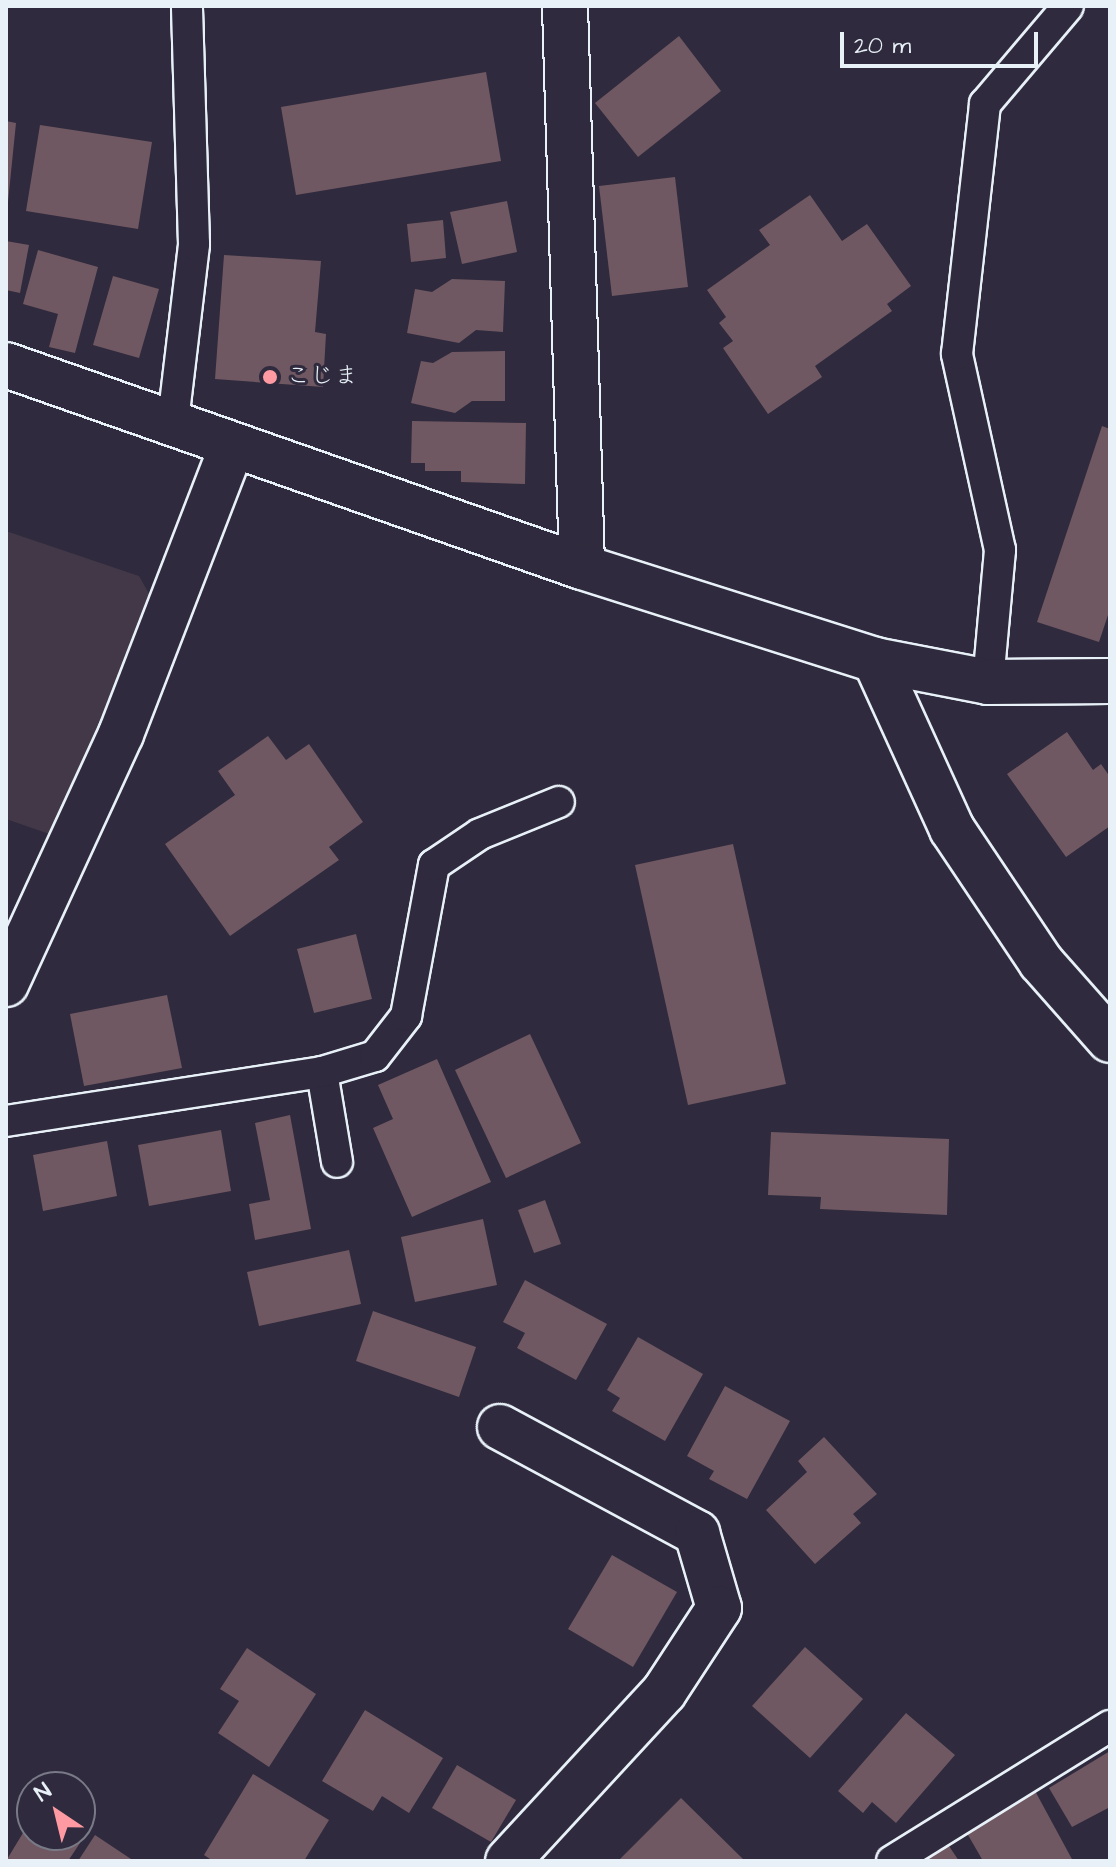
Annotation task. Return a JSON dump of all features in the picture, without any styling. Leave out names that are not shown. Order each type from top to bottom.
[{"type":"street","points":[[565,6],[582,567]]},
{"type":"street","points":[[6,365],[173,421],[232,447],[582,567],[875,660],[988,682],[1110,681]]},
{"type":"street","points":[[6,984],[121,734],[232,447]]},
{"type":"street","points":[[875,660],[952,829],[1041,962],[1110,1040]]},
{"type":"street","points":[[500,1427],[697,1533],[719,1608],[664,1692],[508,1861]]},
{"type":"lane","points":[[173,421],[194,244],[187,6]]},
{"type":"lane","points":[[988,682],[1000,550],[957,354],[985,104],[1068,6]]},
{"type":"lane","points":[[6,1121],[322,1072],[375,1056],[406,1016],[434,865],[480,834],[559,802]]},
{"type":"lane","points":[[322,1072],[337,1162]]},
{"type":"lane","points":[[892,1861],[1110,1726]]},
{"type":"shaded area","points":[[6,531],[139,576],[152,599],[55,836],[6,819]]},
{"type":"building","points":[[679,36],[721,91],[638,157],[595,103]]},
{"type":"building","points":[[486,72],[501,161],[296,195],[281,107]]},
{"type":"building","points":[[6,121],[16,123],[8,202],[6,202]]},
{"type":"building","points":[[40,125],[152,142],[138,229],[26,211]]},
{"type":"building","points":[[675,177],[688,287],[612,296],[599,186]]},
{"type":"building","points":[[810,195],[842,241],[867,224],[911,286],[887,304],[892,311],[815,366],[822,377],[768,414],[723,348],[733,341],[719,323],[726,317],[707,290],[770,245],[759,230]]},
{"type":"building","points":[[507,201],[517,252],[462,264],[450,212]]},
{"type":"building","points":[[443,220],[446,258],[411,262],[407,224]]},
{"type":"building","points":[[6,241],[29,245],[20,293],[6,290]]},
{"type":"building","points":[[38,250],[98,267],[75,353],[49,347],[58,314],[23,304]]},
{"type":"building","points":[[224,255],[321,261],[315,332],[326,334],[323,387],[215,379]]},
{"type":"building","points":[[113,276],[159,289],[139,358],[93,345]]},
{"type":"building","points":[[452,279],[505,281],[503,332],[476,330],[459,343],[407,333],[415,289],[432,292]]},
{"type":"building","points":[[505,351],[505,401],[472,401],[455,413],[411,403],[421,361],[433,363],[452,352]]},
{"type":"building","points":[[412,421],[526,423],[525,484],[461,482],[461,471],[425,471],[425,463],[411,463]]},
{"type":"building","points":[[1102,426],[1110,429],[1110,609],[1099,642],[1037,622]]},
{"type":"building","points":[[1067,732],[1093,770],[1101,764],[1110,777],[1110,826],[1066,857],[1007,774]]},
{"type":"building","points":[[268,736],[286,760],[309,744],[363,822],[329,847],[339,860],[230,936],[165,844],[235,795],[218,771]]},
{"type":"building","points":[[733,844],[786,1084],[688,1105],[635,865]]},
{"type":"building","points":[[356,934],[372,999],[314,1013],[297,949]]},
{"type":"building","points":[[167,995],[182,1068],[84,1086],[70,1014]]},
{"type":"building","points":[[530,1034],[581,1143],[506,1178],[455,1070]]},
{"type":"building","points":[[437,1059],[491,1182],[412,1217],[373,1128],[393,1119],[378,1085]]},
{"type":"building","points":[[290,1115],[311,1229],[255,1240],[249,1204],[270,1200],[255,1123]]},
{"type":"building","points":[[221,1130],[231,1191],[149,1206],[138,1145]]},
{"type":"building","points":[[771,1132],[949,1139],[947,1215],[820,1209],[821,1197],[768,1195]]},
{"type":"building","points":[[107,1141],[117,1196],[43,1211],[33,1155]]},
{"type":"building","points":[[545,1200],[561,1244],[534,1253],[518,1210]]},
{"type":"building","points":[[483,1219],[497,1285],[415,1302],[401,1237]]},
{"type":"building","points":[[349,1250],[361,1304],[259,1326],[247,1272]]},
{"type":"building","points":[[525,1280],[607,1324],[576,1380],[517,1348],[525,1333],[503,1322]]},
{"type":"building","points":[[373,1311],[476,1347],[459,1397],[356,1361]]},
{"type":"building","points":[[638,1337],[703,1374],[665,1441],[612,1411],[620,1398],[607,1390]]},
{"type":"building","points":[[725,1386],[790,1421],[747,1499],[709,1479],[714,1471],[687,1456]]},
{"type":"building","points":[[824,1437],[877,1494],[853,1514],[861,1523],[815,1564],[766,1510],[807,1472],[798,1461]]},
{"type":"building","points":[[612,1555],[677,1592],[633,1667],[568,1629]]},
{"type":"building","points":[[805,1647],[863,1699],[810,1758],[752,1706]]},
{"type":"building","points":[[247,1648],[316,1694],[269,1767],[218,1733],[239,1701],[220,1689]]},
{"type":"building","points":[[365,1710],[443,1758],[409,1813],[382,1796],[373,1811],[322,1781]]},
{"type":"building","points":[[906,1713],[955,1755],[896,1823],[872,1802],[863,1813],[838,1791]]},
{"type":"building","points":[[1110,1751],[1110,1807],[1072,1827],[1049,1788]]},
{"type":"building","points":[[457,1765],[516,1800],[491,1842],[432,1808]]},
{"type":"building","points":[[253,1774],[329,1820],[304,1861],[213,1861],[204,1855]]},
{"type":"building","points":[[1034,1789],[1073,1861],[983,1861],[964,1828]]},
{"type":"building","points":[[681,1798],[745,1861],[618,1861]]},
{"type":"building","points":[[96,1836],[134,1861],[78,1861],[85,1851],[96,1851]]},
{"type":"building","points":[[16,1844],[16,1851],[75,1851],[68,1861],[6,1861]]},
{"type":"building","points":[[949,1846],[959,1861],[925,1861]]},
{"type":"place","name":"こじま","points":[[270,377]]}]
